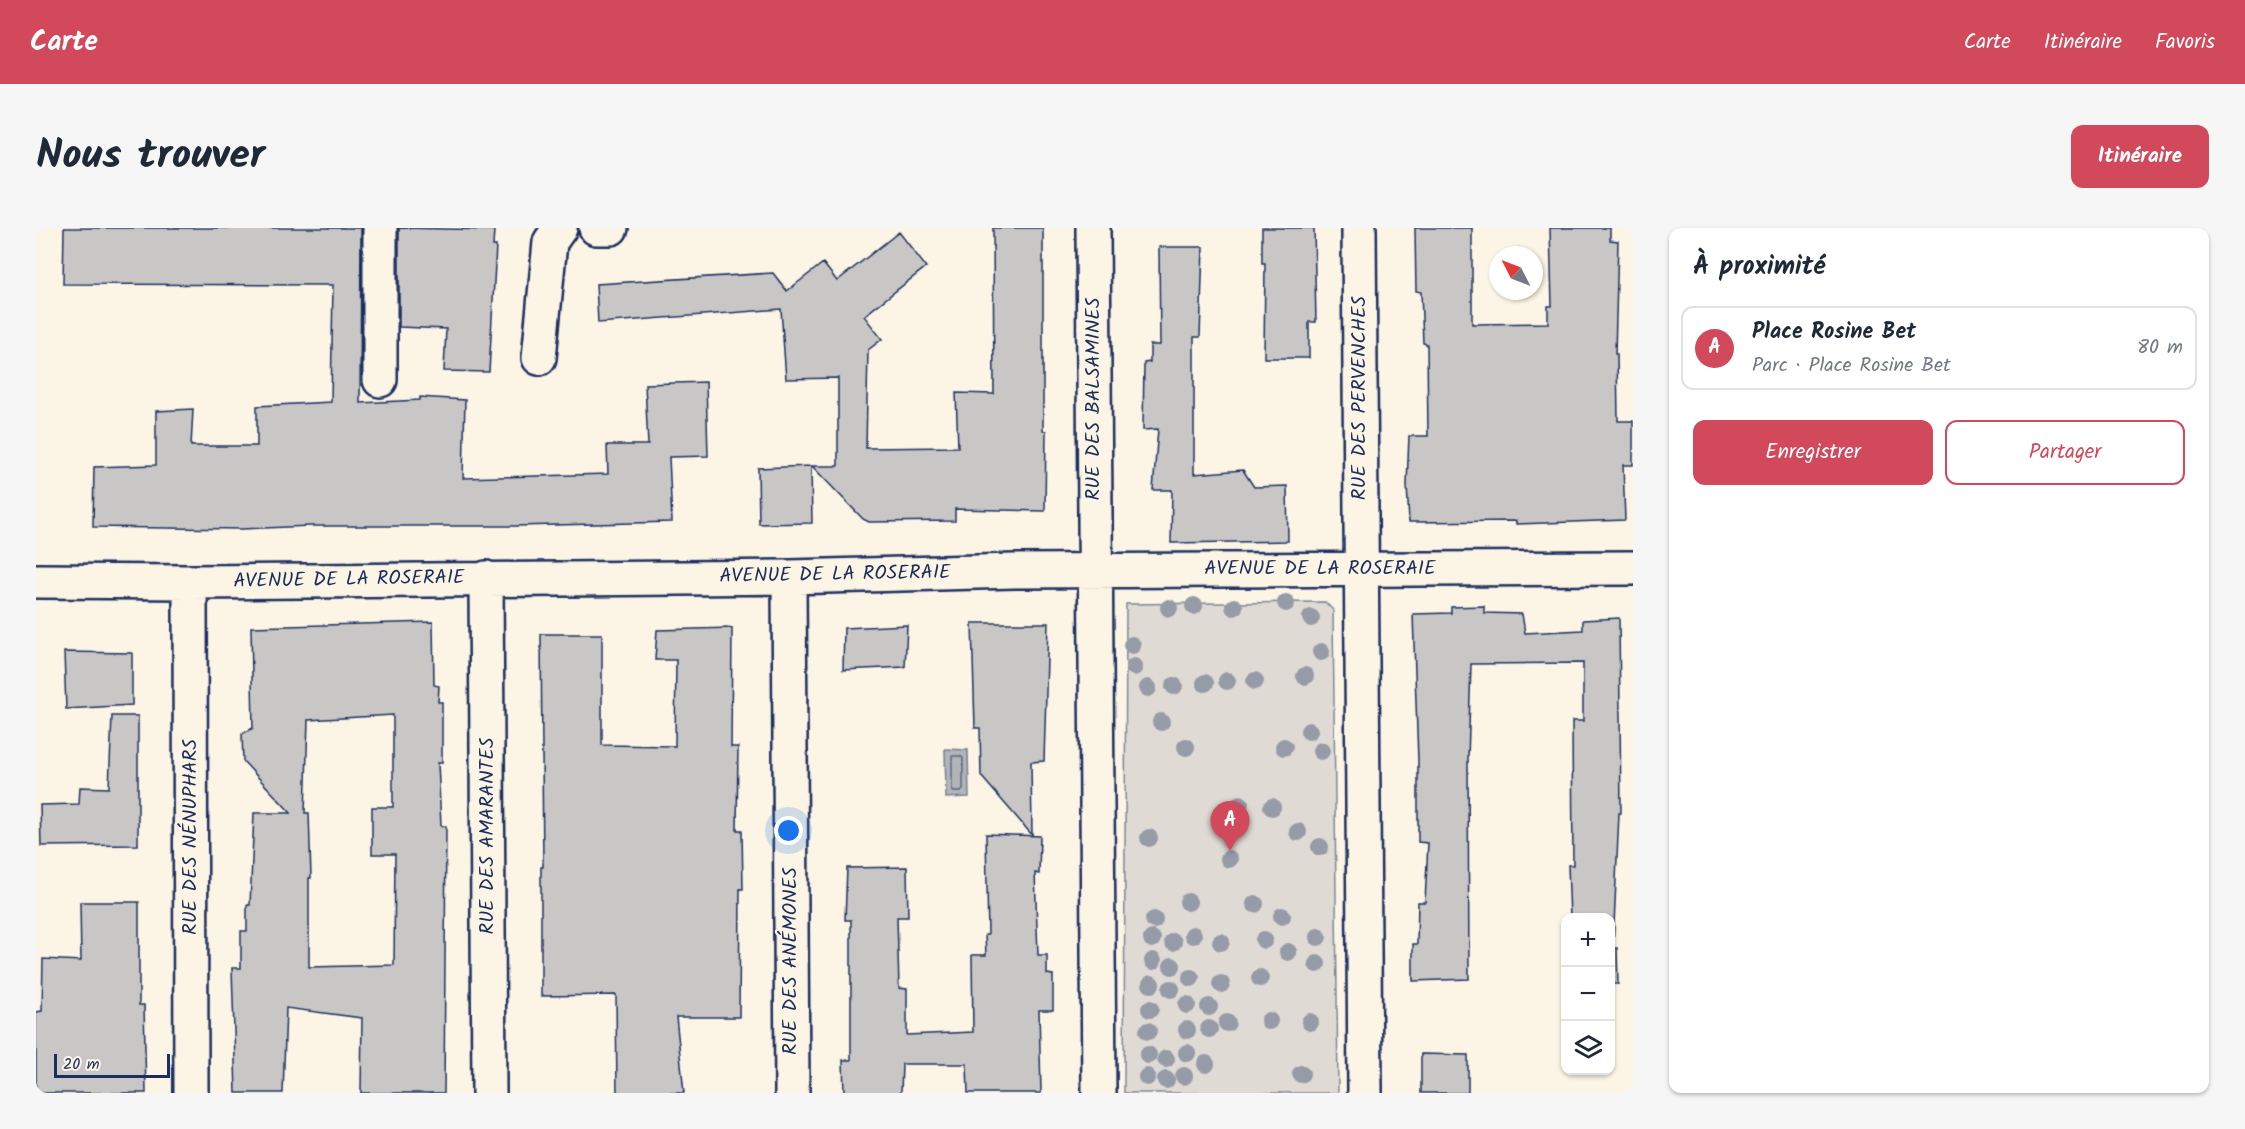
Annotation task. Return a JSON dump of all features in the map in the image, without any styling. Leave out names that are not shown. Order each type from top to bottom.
[{"type":"street","points":[[380,228],[380,380]]},
{"type":"street","points":[[539,358],[550,242],[560,228]]},
{"type":"street","points":[[597,228],[611,228]]},
{"type":"street","name":"RUE DES BALSAMINES","points":[[1093,228],[1099,1093]]},
{"type":"street","name":"RUE DES PERVENCHES","points":[[1359,228],[1365,1093]]},
{"type":"street","name":"AVENUE DE LA ROSERAIE","points":[[36,581],[789,578],[1094,570],[1633,568]]},
{"type":"street","name":"RUE DES AMARANTES","points":[[486,578],[489,1093]]},
{"type":"street","name":"RUE DES ANÉMONES","points":[[789,578],[792,1093]]},
{"type":"street","name":"RUE DES NÉNUPHARS","points":[[190,582],[192,1093]]},
{"type":"shaded area","points":[[1325,602],[1333,610],[1338,1093],[1124,1093],[1126,604]]},
{"type":"water","points":[[945,749],[968,750],[969,797],[946,798]]},
{"type":"building","points":[[64,228],[361,228],[360,403],[420,400],[420,397],[465,400],[463,478],[608,474],[607,445],[648,445],[645,384],[706,382],[708,456],[669,457],[672,522],[516,526],[310,526],[242,529],[93,527],[94,467],[156,465],[156,411],[193,409],[191,446],[257,446],[257,406],[331,402],[333,285],[63,284]]},
{"type":"building","points":[[399,228],[494,230],[493,246],[496,246],[489,372],[444,371],[446,329],[399,327]]},
{"type":"building","points":[[993,228],[1043,228],[1045,511],[955,509],[955,521],[869,522],[863,519],[812,466],[838,466],[838,378],[786,379],[781,309],[598,323],[596,284],[773,273],[787,291],[823,263],[837,281],[899,232],[926,267],[864,316],[882,339],[868,350],[866,448],[958,447],[956,393],[994,394]]},
{"type":"building","points":[[1262,228],[1314,228],[1316,322],[1309,322],[1309,358],[1264,358],[1265,263],[1262,263]]},
{"type":"building","points":[[1415,228],[1472,228],[1472,324],[1548,323],[1548,306],[1552,306],[1550,228],[1610,228],[1610,240],[1618,241],[1615,354],[1617,354],[1618,421],[1633,421],[1633,465],[1623,465],[1625,520],[1516,524],[1516,521],[1409,522],[1407,484],[1409,436],[1428,436],[1427,344],[1423,343],[1421,292],[1416,291]]},
{"type":"building","points":[[1159,247],[1203,247],[1200,337],[1194,337],[1194,474],[1243,470],[1254,487],[1287,486],[1288,541],[1171,543],[1172,490],[1153,490],[1158,429],[1143,430],[1144,363],[1150,362],[1150,345],[1160,345]]},
{"type":"building","points":[[811,466],[812,523],[759,524],[758,468]]},
{"type":"building","points":[[1484,606],[1484,613],[1522,614],[1525,633],[1583,630],[1583,620],[1619,618],[1621,813],[1619,813],[1615,913],[1570,913],[1568,865],[1573,865],[1572,721],[1583,721],[1583,663],[1471,664],[1468,759],[1469,979],[1413,981],[1413,944],[1417,944],[1418,902],[1425,902],[1428,843],[1418,842],[1413,614],[1451,613],[1451,607]]},
{"type":"building","points":[[433,622],[434,685],[439,686],[438,702],[442,702],[442,763],[438,763],[441,826],[446,826],[444,1093],[361,1093],[362,1018],[286,1008],[283,1093],[236,1093],[232,968],[241,968],[241,931],[247,931],[254,813],[291,813],[243,761],[242,734],[253,728],[251,627]],"holes":[[[393,715],[393,807],[372,807],[372,854],[395,854],[394,965],[309,967],[309,878],[311,878],[309,813],[305,813],[308,720]]]},
{"type":"building","points":[[972,623],[1048,623],[1044,761],[1031,762],[1032,835],[981,776],[980,728],[975,728]]},
{"type":"building","points":[[907,625],[905,667],[843,670],[844,628]]},
{"type":"building","points":[[732,628],[731,747],[738,747],[737,830],[742,830],[743,889],[740,889],[739,1017],[676,1017],[684,1093],[617,1093],[616,995],[541,996],[541,867],[543,867],[541,634],[602,634],[602,745],[675,746],[676,660],[655,660],[657,630]]},
{"type":"building","points":[[64,652],[132,653],[132,705],[66,709]]},
{"type":"building","points":[[112,716],[138,716],[138,845],[41,846],[40,805],[79,804],[80,787],[109,788]]},
{"type":"building","points":[[986,834],[1040,836],[1039,874],[1035,873],[1038,955],[1047,955],[1047,974],[1053,975],[1053,1010],[1039,1010],[1041,1093],[968,1093],[967,1064],[902,1064],[901,1093],[844,1093],[843,1060],[851,1060],[851,920],[845,920],[847,868],[907,867],[908,917],[897,917],[899,988],[907,989],[907,1035],[973,1032],[972,955],[986,955],[985,935],[988,935]]},
{"type":"building","points":[[80,902],[139,902],[139,1005],[144,1005],[146,1093],[36,1093],[36,1012],[42,1011],[43,959],[81,961]]},
{"type":"building","points":[[1615,948],[1617,948],[1618,984],[1615,984]]},
{"type":"building","points":[[1421,1054],[1468,1055],[1468,1093],[1421,1093]]},
{"type":"place","name":"Place Rosine Bet","points":[[1230,851]]}]
